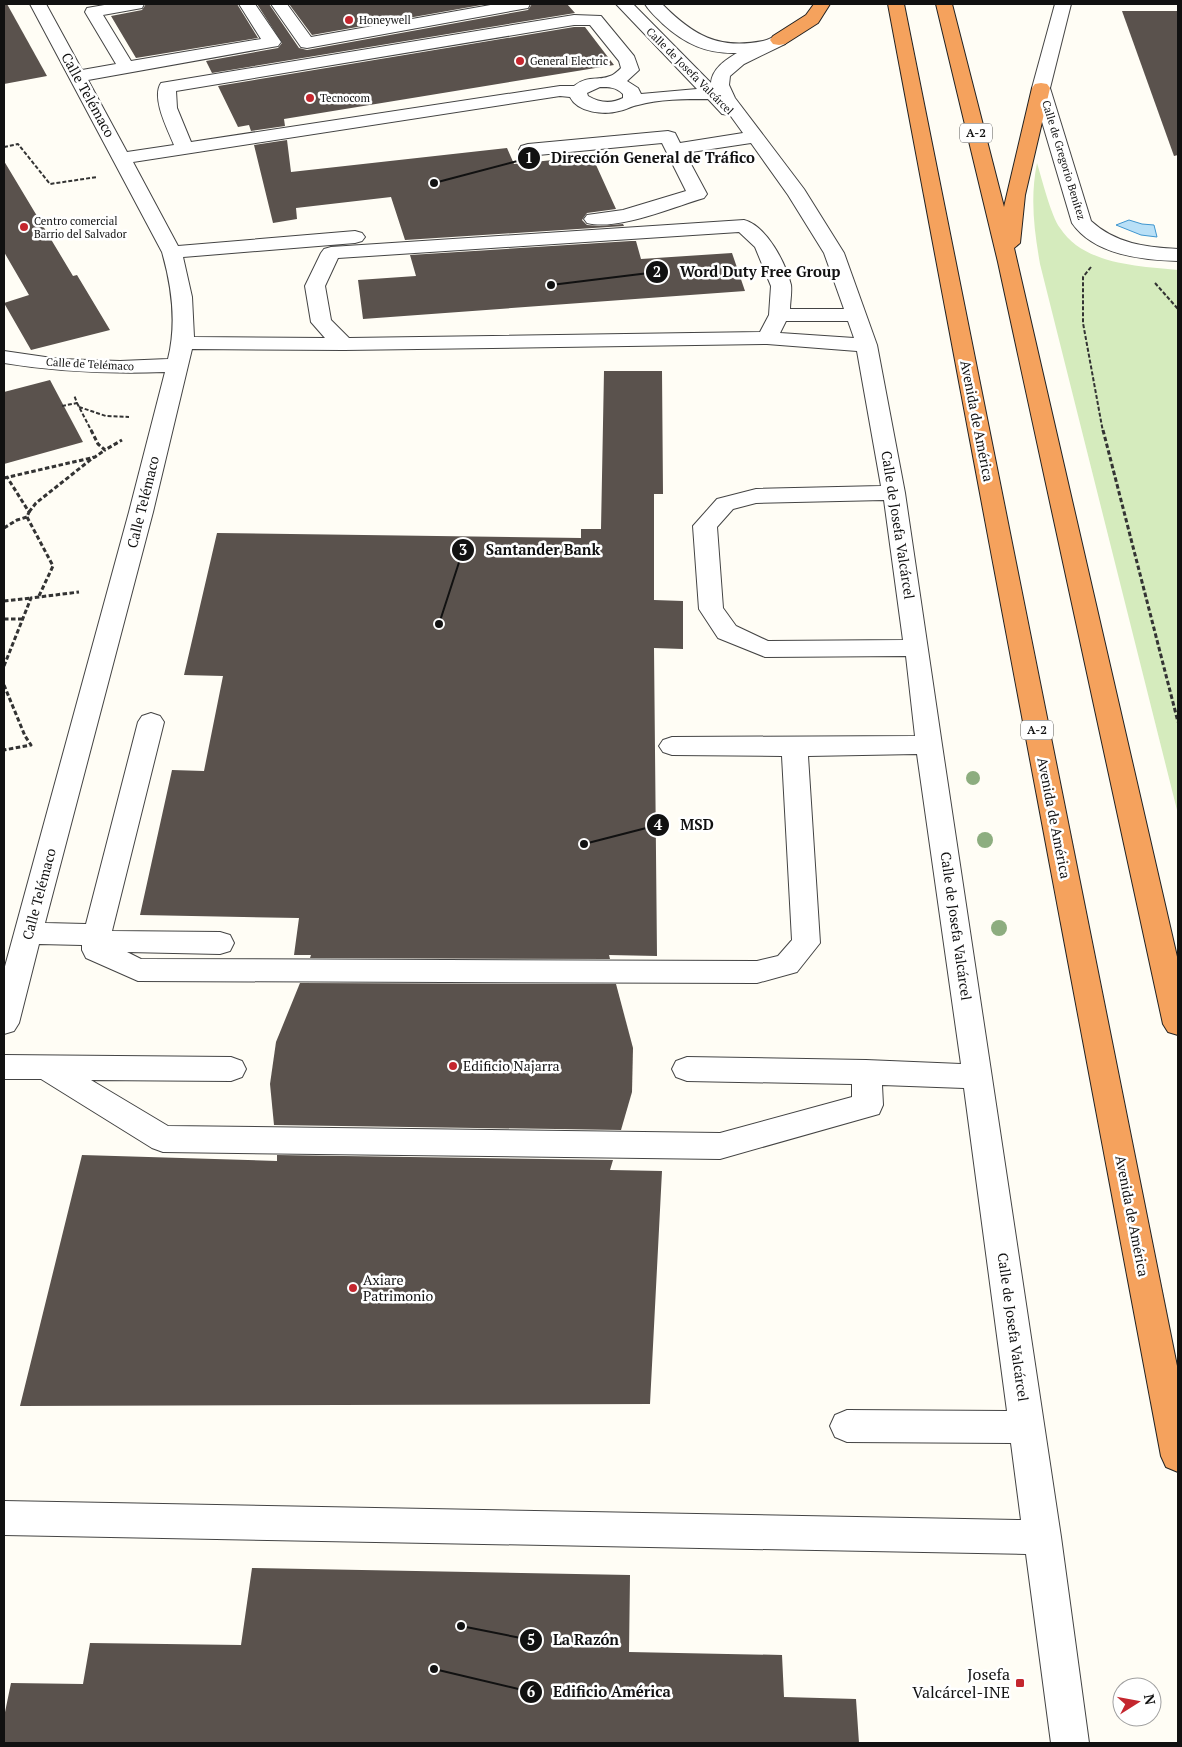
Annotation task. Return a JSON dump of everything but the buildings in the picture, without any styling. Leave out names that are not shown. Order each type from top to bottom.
[{"type":"highway","points":[[779,40],[812,20],[822,4]]},
{"type":"highway","name":"Avenida de América","points":[[896,4],[1178,1456]]},
{"type":"highway","name":"A-2","points":[[944,4],[1008,262],[1178,1024]]},
{"type":"highway","points":[[1008,262],[1015,195],[1041,88]]},
{"type":"street","points":[[126,67],[93,12],[136,4]]},
{"type":"street","points":[[78,76],[272,42],[247,4]]},
{"type":"street","points":[[279,4],[307,43],[522,4]]},
{"type":"street","name":"Calle de Josefa Valcárcel","points":[[624,4],[711,94],[756,136]]},
{"type":"street","name":"Calle de Josefa Valcárcel","points":[[653,4],[686,36],[709,46],[732,49],[764,45],[779,40]]},
{"type":"street","name":"Calle de Gregorio Benítez","points":[[1064,4],[1041,88],[1082,223],[1090,232],[1112,244],[1144,253],[1178,254]]},
{"type":"street","name":"Calle Telémaco","points":[[4,1023],[138,522],[183,343],[184,323],[182,293],[172,252],[78,76],[43,5]]},
{"type":"street","points":[[185,149],[168,108],[167,87],[501,31],[574,20],[595,20],[628,60],[630,70],[619,106],[598,107],[580,99],[578,92]]},
{"type":"street","name":"Calle de Josefa Valcárcel","points":[[779,40],[743,57],[727,68],[721,75],[720,83],[727,99],[797,193],[834,253],[867,345],[894,493],[918,648],[929,745],[1043,1537],[1070,1743]]},
{"type":"street","points":[[624,89],[687,69]]},
{"type":"street","points":[[126,165],[185,149],[560,91],[578,92],[585,86],[599,82],[624,89],[711,94]]},
{"type":"street","points":[[674,149],[756,136]]},
{"type":"street","points":[[172,252],[625,216],[697,194],[668,137],[528,150]]},
{"type":"street","points":[[344,344],[321,322],[315,286],[331,253],[744,226],[764,245],[781,286],[779,315],[767,338]]},
{"type":"street","points":[[779,315],[857,315]]},
{"type":"street","points":[[183,343],[344,344],[767,338],[867,345]]},
{"type":"street","name":"Calle de Telémaco","points":[[4,356],[59,365],[120,368],[177,366]]},
{"type":"street","points":[[894,493],[756,496],[725,504],[706,526],[711,609],[727,632],[765,649],[918,648]]},
{"type":"street","points":[[151,722],[97,938],[96,950],[138,970],[757,972],[787,964],[806,943],[794,746]]},
{"type":"street","points":[[672,746],[929,745]]},
{"type":"street","points":[[29,934],[220,943]]},
{"type":"street","points":[[4,1067],[231,1069]]},
{"type":"street","points":[[47,1068],[163,1139],[720,1146],[868,1105],[866,1072]]},
{"type":"street","points":[[687,1069],[866,1072],[978,1077]]},
{"type":"street","points":[[847,1426],[1027,1427]]},
{"type":"street","points":[[4,1518],[1043,1537]]},
{"type":"path","points":[[4,147],[18,144],[50,184],[126,165]]},
{"type":"path","points":[[1112,244],[1083,276],[1083,323],[1091,377],[1109,458],[1178,722]]},
{"type":"path","points":[[77,403],[98,444],[105,450]]},
{"type":"path","points":[[78,407],[106,416],[129,417]]},
{"type":"path","points":[[38,598],[53,566],[27,517],[29,512],[36,503],[95,456],[122,440]]},
{"type":"path","points":[[29,512],[6,478],[95,456]]},
{"type":"path","points":[[4,528],[17,520],[27,517]]},
{"type":"path","points":[[4,601],[79,592]]},
{"type":"path","points":[[4,666],[31,598]]},
{"type":"path","points":[[4,619],[24,619]]},
{"type":"path","points":[[4,685],[25,736],[31,745],[4,750]]},
{"type":"green space","points":[[1037,163],[1053,215],[1060,228],[1070,240],[1083,250],[1130,265],[1178,270],[1178,814],[1040,264],[1034,214]]},
{"type":"water","points":[[1129,220],[1154,225],[1157,237],[1141,235],[1116,225]]},
{"type":"place","name":"Honeywell","points":[[349,20]]},
{"type":"place","name":"General Electric","points":[[520,61]]},
{"type":"place","name":"Tecnocom","points":[[310,98]]},
{"type":"place","name":"Dirección General de Tráfico","points":[[434,183]]},
{"type":"place","name":"Centro comercial Barrio del Salvador","points":[[24,227]]},
{"type":"place","name":"Word Duty Free Group","points":[[551,285]]},
{"type":"place","name":"Santander Bank","points":[[439,624]]},
{"type":"place","name":"MSD","points":[[584,844]]},
{"type":"place","name":"Edificio Najarra","points":[[453,1066]]},
{"type":"place","name":"Axiare Patrimonio","points":[[353,1288]]},
{"type":"place","name":"La Razón","points":[[461,1626]]},
{"type":"place","name":"Edificio América","points":[[434,1669]]},
{"type":"place","name":"Josefa Valcárcel-INE","points":[[1020,1683]]}]
